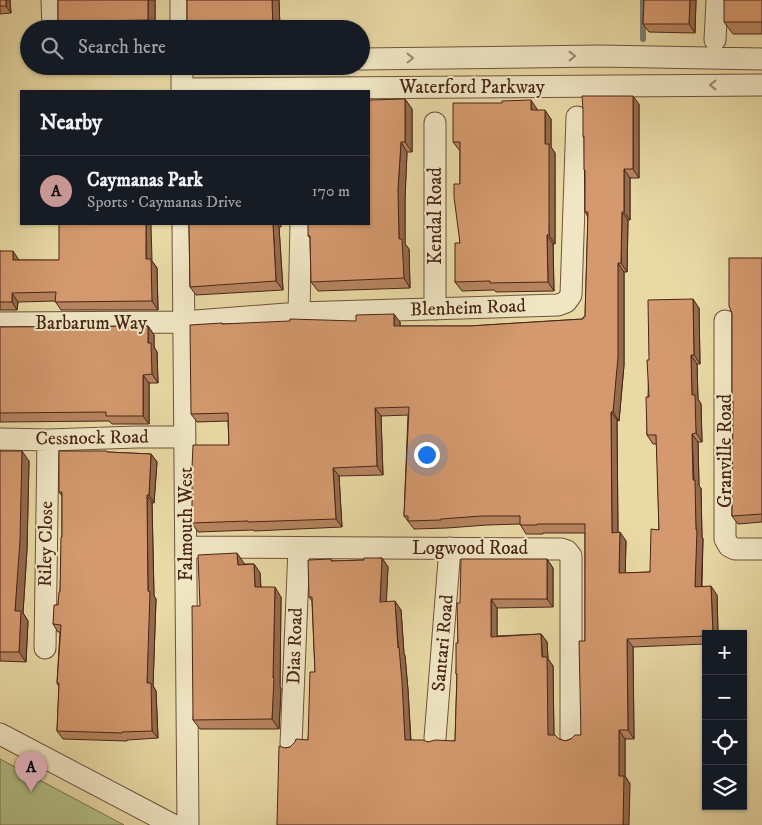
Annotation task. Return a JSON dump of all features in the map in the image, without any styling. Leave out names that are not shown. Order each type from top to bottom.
[{"type":"street","points":[[52,0],[53,20]]},
{"type":"street","points":[[181,0],[182,20]]},
{"type":"street","points":[[715,40],[717,0]]},
{"type":"street","name":"Waterford Parkway","points":[[370,58],[600,56],[762,59]]},
{"type":"street","points":[[182,75],[182,90]]},
{"type":"street","name":"Waterford Parkway","points":[[182,90],[762,85]]},
{"type":"street","name":"Blenheim Road","points":[[183,322],[299,313],[558,305],[566,302],[571,295],[577,118]]},
{"type":"street","name":"Kendal Road","points":[[435,122],[435,309]]},
{"type":"street","name":"Falmouth West","points":[[182,225],[188,825]]},
{"type":"street","points":[[299,313],[300,225]]},
{"type":"street","name":"Granville Road","points":[[725,321],[725,539],[729,546],[735,549],[762,549]]},
{"type":"street","name":"Barbarum Way","points":[[0,324],[183,322]]},
{"type":"street","name":"Cessnock Road","points":[[0,439],[48,440],[137,436],[185,437]]},
{"type":"street","name":"Riley Close","points":[[45,648],[48,440]]},
{"type":"street","name":"Logwood Road","points":[[186,547],[561,549],[567,551],[570,556],[571,737]]},
{"type":"street","name":"Dias Road","points":[[291,744],[299,548]]},
{"type":"street","name":"Santari Road","points":[[435,738],[450,548]]},
{"type":"street","points":[[0,734],[174,825]]},
{"type":"green space","points":[[0,759],[124,825],[0,825]]},
{"type":"building","points":[[0,0],[6,0],[6,6],[0,6]]},
{"type":"building","points":[[58,0],[148,0],[148,20],[58,20]]},
{"type":"building","points":[[187,0],[272,0],[273,20],[187,19]]},
{"type":"building","points":[[644,0],[690,0],[689,24],[643,24]]},
{"type":"building","points":[[724,0],[762,0],[762,22],[724,22]]},
{"type":"building","points":[[582,96],[633,96],[633,169],[624,169],[621,263],[618,263],[618,357],[613,412],[611,412],[612,533],[620,532],[619,573],[650,572],[651,529],[659,530],[656,435],[647,435],[646,397],[649,397],[647,360],[649,360],[648,300],[693,299],[694,355],[691,355],[692,395],[695,395],[696,433],[692,434],[697,530],[695,587],[711,586],[713,630],[702,630],[702,636],[627,639],[628,730],[619,730],[619,776],[624,776],[623,825],[277,825],[279,746],[290,747],[296,739],[308,740],[310,672],[315,672],[312,597],[309,597],[308,560],[331,559],[331,561],[382,558],[380,602],[395,601],[405,740],[423,740],[428,742],[435,740],[455,741],[456,643],[458,643],[457,603],[460,603],[461,559],[547,559],[547,599],[491,599],[491,637],[541,634],[542,657],[547,657],[548,735],[555,735],[565,741],[575,735],[581,735],[579,641],[585,641],[585,524],[520,525],[520,516],[481,516],[408,521],[408,516],[404,516],[409,407],[375,408],[377,466],[333,468],[336,519],[192,523],[193,445],[229,445],[228,413],[191,414],[190,325],[290,321],[290,319],[356,321],[356,315],[394,314],[394,326],[469,326],[583,319],[585,317],[588,212],[585,212]]},
{"type":"building","points":[[405,99],[405,142],[401,142],[398,189],[399,239],[402,239],[404,278],[311,282],[308,225],[370,225],[370,100]]},
{"type":"building","points":[[531,100],[531,110],[545,110],[545,144],[549,144],[548,282],[455,282],[455,243],[460,243],[454,184],[460,184],[460,142],[453,142],[453,103],[502,103],[502,101]]},
{"type":"building","points":[[59,225],[146,225],[146,259],[151,259],[152,301],[55,302],[56,292],[12,293],[12,302],[0,302],[0,251],[13,251],[13,260],[59,260]]},
{"type":"building","points":[[189,225],[273,225],[276,281],[190,287]]},
{"type":"building","points":[[729,258],[762,258],[762,514],[732,516],[732,313],[729,306]]},
{"type":"building","points":[[148,326],[148,343],[151,343],[152,374],[143,375],[143,416],[106,416],[106,412],[0,413],[0,327]]},
{"type":"building","points":[[0,451],[22,451],[20,540],[15,611],[21,611],[19,652],[0,652]]},
{"type":"building","points":[[59,451],[107,451],[151,454],[149,495],[147,495],[148,591],[150,592],[147,683],[151,683],[152,731],[122,733],[57,731],[59,683],[57,683],[61,625],[53,624],[54,605],[58,605],[60,592],[62,537],[62,492],[59,492]]},
{"type":"building","points":[[237,553],[238,565],[254,564],[255,587],[275,587],[272,719],[193,720],[192,606],[200,606],[198,555]]},
{"type":"waterway","points":[[643,0],[643,39]]},
{"type":"place","name":"Caymanas Park","points":[[31,792]]}]
